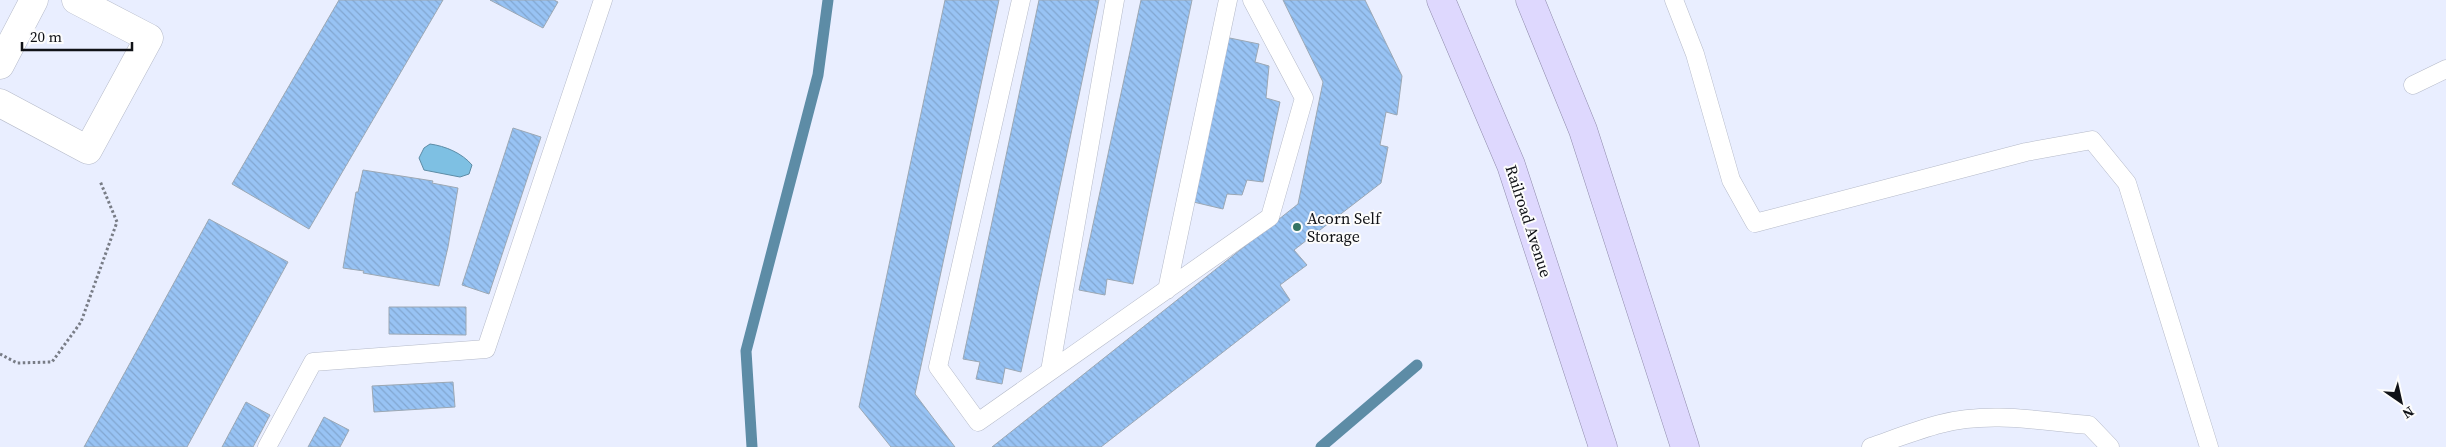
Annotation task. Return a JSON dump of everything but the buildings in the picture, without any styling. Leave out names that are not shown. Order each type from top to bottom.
[{"type":"highway","name":"Railroad Avenue","points":[[1441,0],[1511,165],[1603,447]]},
{"type":"highway","points":[[1530,0],[1584,130],[1685,447]]},
{"type":"street","points":[[0,65],[34,0]]},
{"type":"street","points":[[0,103],[88,150],[149,38],[76,0]]},
{"type":"lane","points":[[267,447],[313,362],[486,349],[603,0]]},
{"type":"lane","points":[[1021,0],[938,367],[978,422],[1270,217],[1304,98],[1252,0]]},
{"type":"lane","points":[[1050,372],[1115,0]]},
{"type":"lane","points":[[1167,290],[1228,0]]},
{"type":"lane","points":[[1674,0],[1695,54],[1731,180],[1755,223],[2026,152],[2092,140],[2127,183],[2209,447]]},
{"type":"lane","points":[[2413,85],[2446,69]]},
{"type":"lane","points":[[1871,447],[1941,423],[1968,419],[2017,419],[2089,425],[2110,447]]},
{"type":"path","points":[[0,354],[17,363],[52,362],[81,322],[117,222],[88,150]]},
{"type":"water","points":[[430,144],[447,148],[463,157],[472,165],[469,174],[460,177],[424,170],[419,158],[424,148]]},
{"type":"waterway","points":[[752,447],[746,351],[818,75],[828,0]]},
{"type":"waterway","points":[[1321,447],[1417,365]]},
{"type":"place","name":"Acorn Self Storage","points":[[1297,227]]}]
